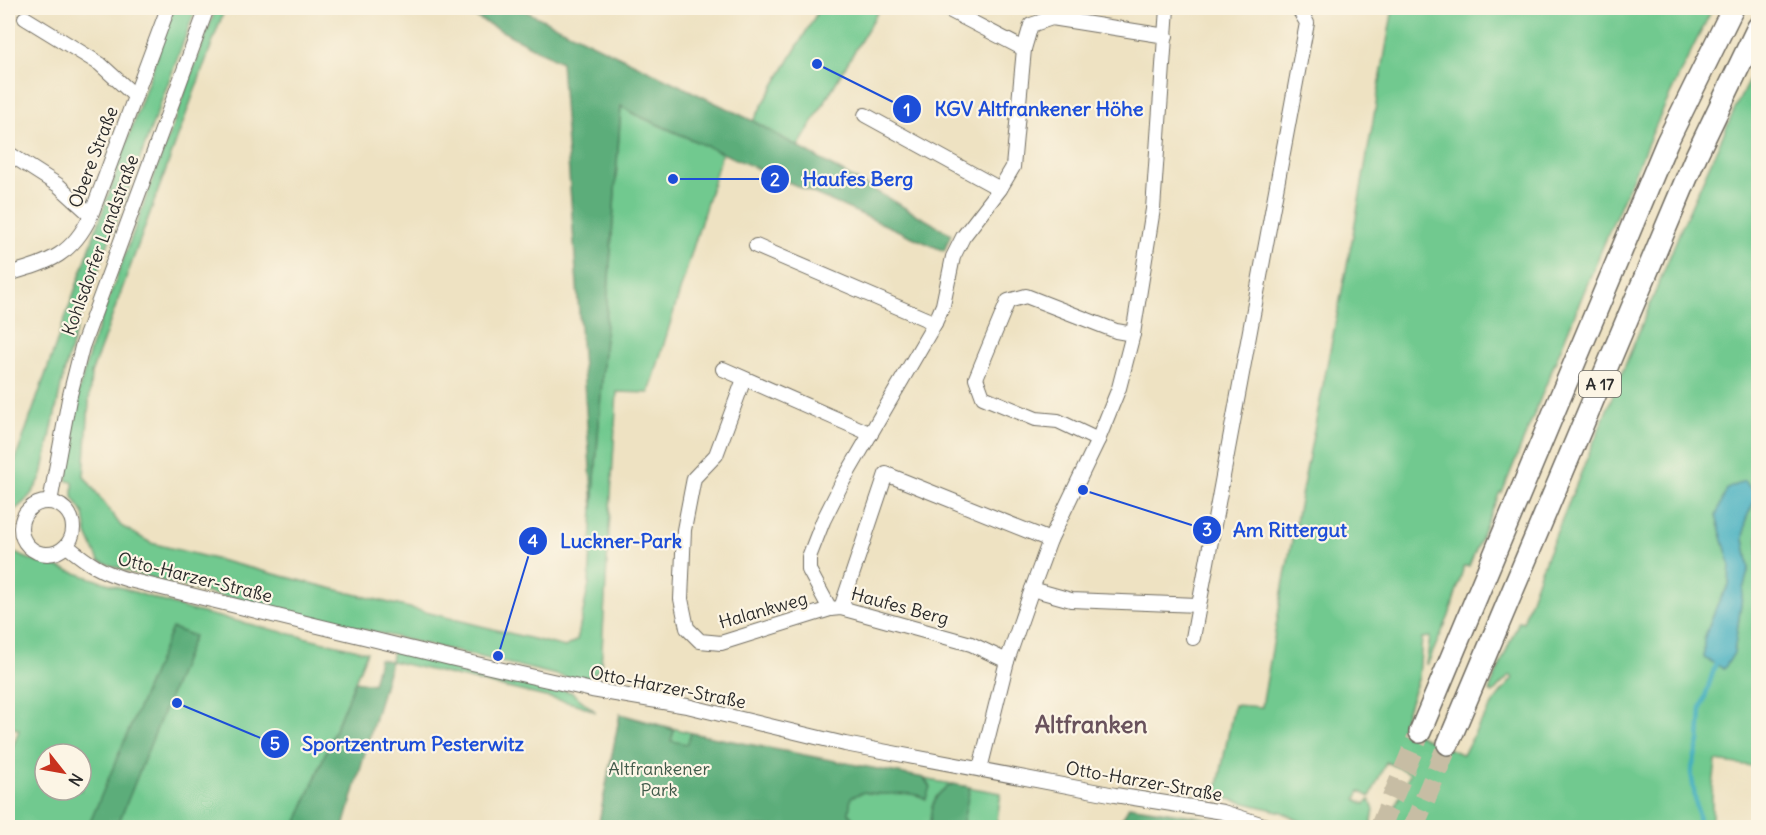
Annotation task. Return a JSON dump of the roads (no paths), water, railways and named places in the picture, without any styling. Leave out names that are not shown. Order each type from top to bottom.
[{"type":"highway","name":"A 17","points":[[1420,732],[1667,142],[1733,8]]},
{"type":"highway","name":"A 17","points":[[1448,744],[1696,156],[1758,27]]},
{"type":"street","name":"Obere Straße","points":[[8,274],[40,265],[62,254],[82,234],[135,96],[165,8]]},
{"type":"street","name":"Kohlsdorfer Landstraße","points":[[50,502],[69,399],[82,347],[207,8]]},
{"type":"street","points":[[980,769],[1007,661],[1032,589],[1050,540],[1098,440],[1119,388],[1133,334],[1153,209],[1167,8]]},
{"type":"street","points":[[1193,638],[1307,23],[1298,8]]},
{"type":"street","points":[[949,10],[1024,49]]},
{"type":"street","points":[[26,18],[100,64],[135,96]]},
{"type":"street","name":"Haufes Berg","points":[[1007,661],[971,644],[836,608],[809,570],[809,557],[823,521],[843,481],[935,323],[943,305],[953,257],[963,237],[1000,189],[1013,166],[1024,49],[1031,25],[1052,18],[1166,36]]},
{"type":"street","points":[[865,115],[1000,189]]},
{"type":"street","points":[[8,153],[58,185],[91,215]]},
{"type":"street","points":[[756,246],[935,323]]},
{"type":"street","points":[[1098,440],[1058,421],[1036,419],[983,397],[976,378],[1008,301],[1026,296],[1116,331],[1133,334]]},
{"type":"street","points":[[723,369],[871,434]]},
{"type":"street","name":"Halankweg","points":[[744,379],[716,455],[694,478],[684,530],[681,599],[687,628],[700,641],[721,643],[836,608]]},
{"type":"street","points":[[836,608],[886,474],[1050,540]]},
{"type":"street","points":[[50,502],[65,508],[73,523],[74,531],[67,546],[60,552],[43,554],[28,546],[14,531],[35,505],[50,502]]},
{"type":"street","name":"Otto-Harzer-Straße","points":[[67,546],[89,564],[105,573],[450,658],[592,690],[687,706],[845,744],[1115,795],[1223,812],[1273,828]]},
{"type":"street","points":[[1032,589],[1071,600],[1198,605]]},
{"type":"water","points":[[1744,481],[1757,495],[1746,519],[1744,539],[1749,568],[1743,589],[1734,653],[1724,669],[1704,658],[1704,639],[1717,605],[1729,585],[1730,564],[1716,516],[1727,489]]},
{"type":"waterway","points":[[1700,828],[1691,772],[1699,741],[1701,709],[1717,660]]},
{"type":"tunnel","points":[[1380,828],[1420,732]]},
{"type":"tunnel","points":[[1413,828],[1448,744]]},
{"type":"place","name":"KGV Altfrankener Höhe","points":[[817,64]]},
{"type":"place","name":"Haufes Berg","points":[[673,179]]},
{"type":"place","name":"Am Rittergut","points":[[1083,490]]},
{"type":"place","name":"Luckner-Park","points":[[498,656]]},
{"type":"place","name":"Sportzentrum Pesterwitz","points":[[177,703]]},
{"type":"district","name":"Altfranken","points":[[1091,724]]},
{"type":"park label","name":"Altfrankener Park","points":[[659,778]]}]
